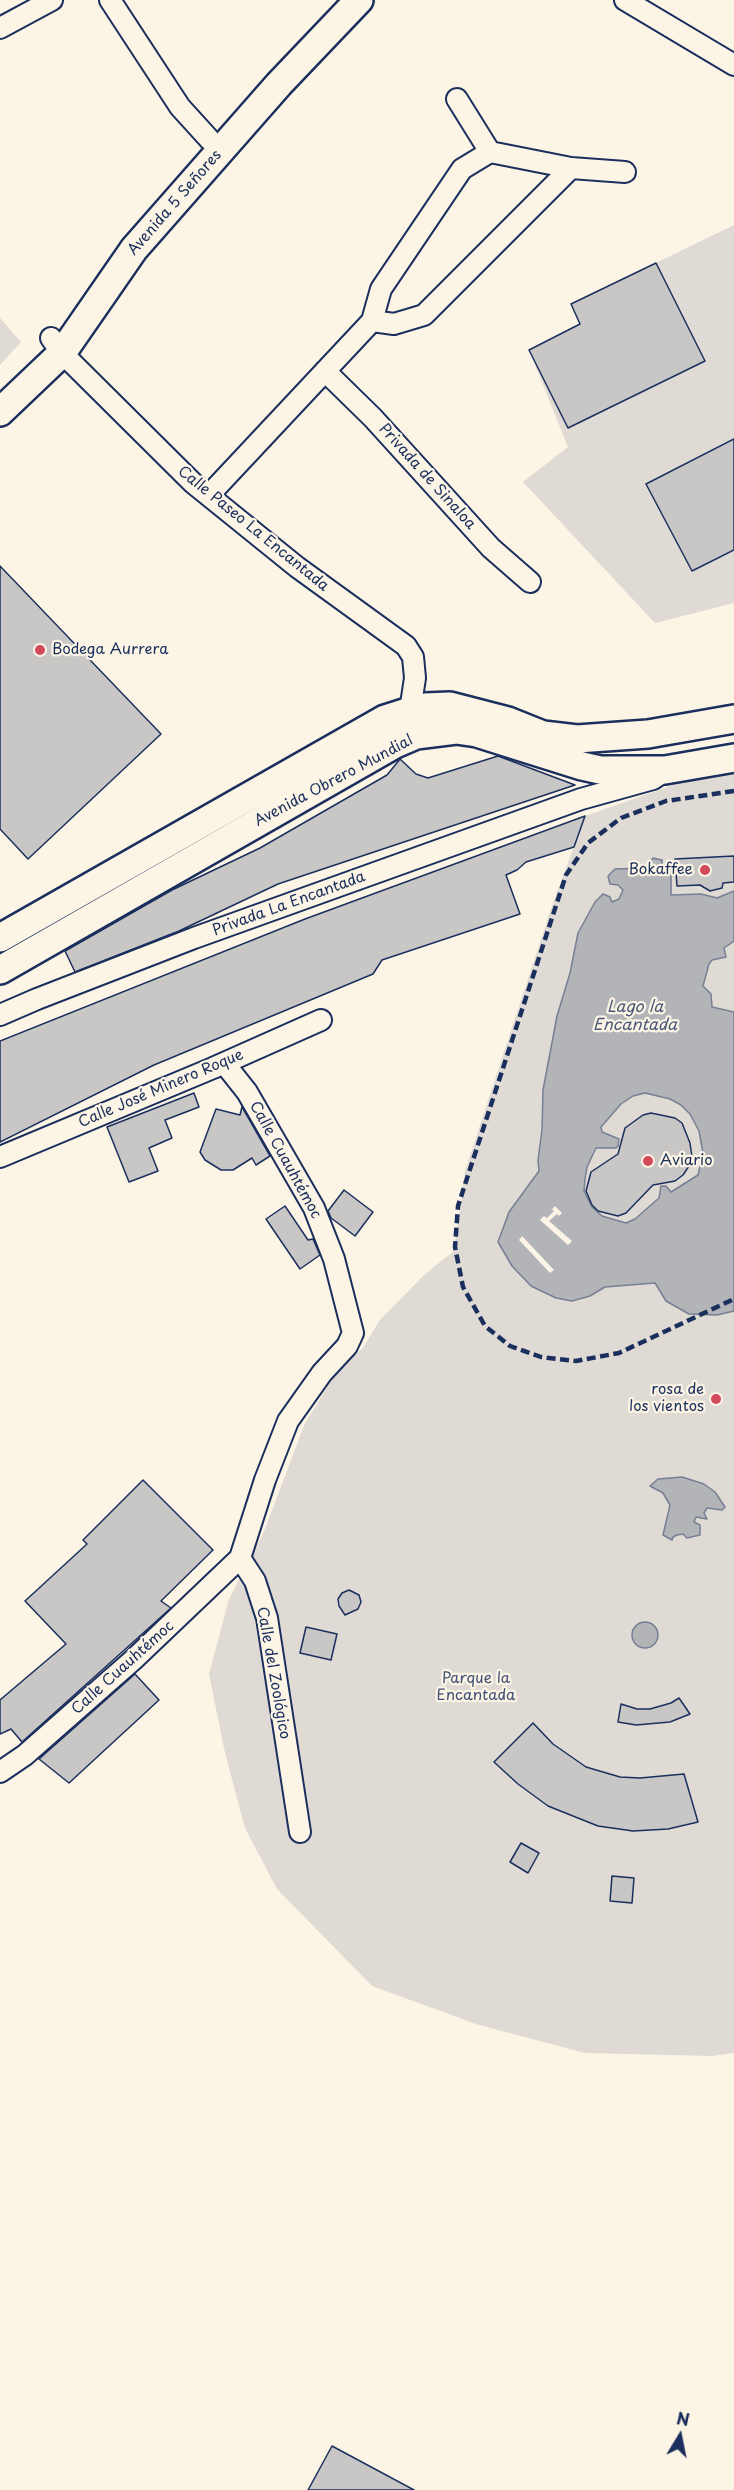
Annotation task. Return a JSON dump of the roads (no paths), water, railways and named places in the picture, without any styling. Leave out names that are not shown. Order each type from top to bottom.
[{"type":"main road","name":"Avenida 5 Señores","points":[[0,387],[32,360],[57,346],[144,218],[210,140],[343,0]]},
{"type":"main road","name":"Avenida 5 Señores","points":[[0,412],[57,346],[134,249],[279,84],[358,0]]},
{"type":"main road","name":"Avenida Obrero Mundial","points":[[0,938],[385,719],[410,711],[425,707],[450,706],[508,721],[543,735],[587,740],[648,734],[734,719]]},
{"type":"main road","name":"Avenida Obrero Mundial","points":[[0,970],[170,871],[395,744],[416,735],[456,730],[477,733],[582,766],[632,771],[665,771],[734,758]]},
{"type":"street","points":[[0,28],[52,0]]},
{"type":"street","points":[[110,0],[180,107],[210,140]]},
{"type":"street","points":[[625,0],[734,65]]},
{"type":"street","points":[[457,99],[490,152]]},
{"type":"street","points":[[209,495],[372,321],[381,290],[462,169],[490,152],[571,168],[625,172]]},
{"type":"street","points":[[372,321],[394,324],[424,315],[571,168]]},
{"type":"street","name":"Calle Paseo La Encantada","points":[[57,346],[193,483],[297,567],[406,646],[413,657],[415,678],[410,711]]},
{"type":"street","name":"Privada de Sinaloa","points":[[325,371],[374,418],[490,548],[530,582]]},
{"type":"street","points":[[581,799],[593,784],[592,777],[582,766]]},
{"type":"street","name":"Privada La Encantada","points":[[0,1015],[205,934],[581,799],[652,779],[665,771]]},
{"type":"street","name":"Calle José Minero Roque","points":[[0,1157],[321,1020]]},
{"type":"street","name":"Calle Cuauhtémoc","points":[[0,1772],[25,1755],[133,1660],[240,1558],[265,1480],[288,1421],[322,1373],[347,1346],[353,1333],[334,1258],[314,1208],[247,1092],[224,1063]]},
{"type":"street","name":"Calle del Zoológico","points":[[240,1558],[255,1581],[267,1618],[300,1832]]},
{"type":"water","name":"Lago la Encantada","points":[[653,858],[662,860],[662,870],[671,872],[671,895],[701,894],[717,898],[734,891],[734,941],[724,948],[726,957],[712,960],[709,964],[703,986],[711,994],[712,1007],[734,1012],[734,1311],[717,1315],[689,1314],[666,1301],[655,1283],[605,1287],[590,1296],[572,1301],[556,1298],[531,1286],[512,1266],[498,1242],[509,1212],[539,1171],[543,1090],[557,1016],[570,973],[578,933],[595,902],[603,894],[610,897],[612,902],[619,899],[623,890],[618,885],[610,884],[608,876],[615,869],[646,868]],"holes":[[[645,1093],[670,1099],[690,1114],[699,1131],[703,1153],[698,1175],[671,1192],[666,1186],[661,1186],[659,1198],[635,1219],[626,1223],[602,1216],[592,1207],[584,1191],[587,1167],[596,1148],[616,1148],[619,1139],[602,1132],[601,1127],[621,1104],[633,1096]]]},
{"type":"water","points":[[682,1477],[704,1484],[715,1492],[725,1507],[722,1510],[707,1508],[704,1513],[707,1519],[696,1517],[694,1522],[700,1525],[700,1535],[687,1538],[683,1534],[677,1535],[672,1540],[663,1535],[670,1505],[663,1493],[650,1486],[658,1479]]},
{"type":"water","points":[[645,1622],[654,1626],[658,1635],[654,1644],[645,1648],[636,1644],[632,1635],[636,1626]]},
{"type":"railway","points":[[734,791],[666,801],[621,818],[588,843],[566,875],[458,1206],[455,1247],[463,1287],[485,1326],[510,1346],[541,1357],[576,1361],[619,1353],[734,1299]]},
{"type":"place","name":"Bodega Aurrera","points":[[40,650]]},
{"type":"place","name":"Bokaffee","points":[[705,870]]},
{"type":"place","name":"Aviario","points":[[648,1161]]},
{"type":"place","name":"rosa de los vientos","points":[[716,1399]]},
{"type":"park label","name":"Parque la Encantada","points":[[476,1688]]}]
